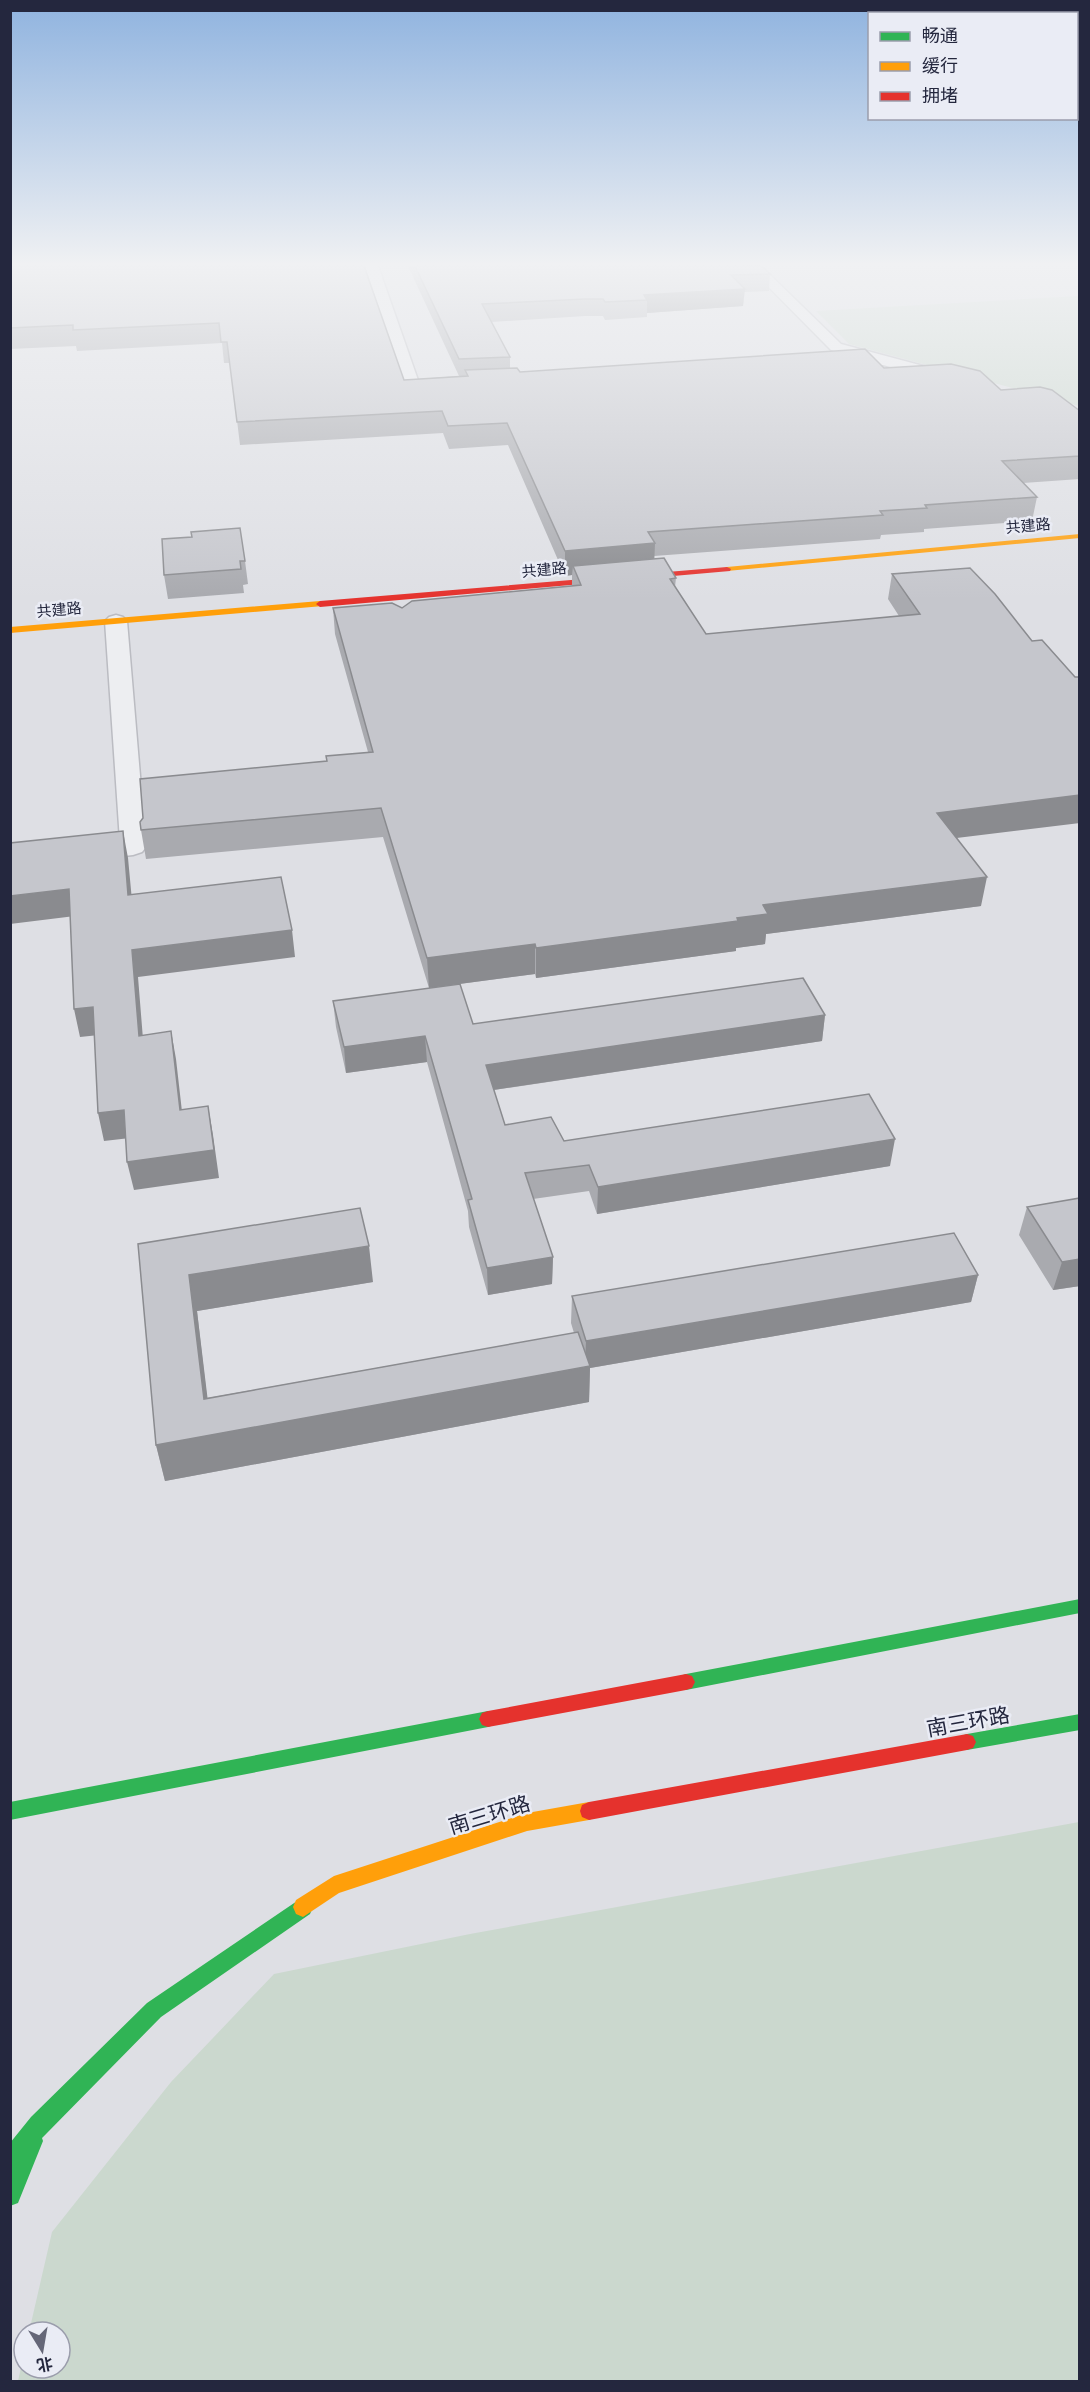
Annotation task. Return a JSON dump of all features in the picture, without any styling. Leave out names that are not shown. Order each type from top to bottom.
[{"type":"main road","name":"共建路","points":[[10,630],[637,578],[1080,536]]},
{"type":"main road","points":[[10,1811],[1080,1606]]},
{"type":"main road","name":"南三环路","points":[[10,2160],[39,2125],[154,2010],[334,1886],[527,1822],[1080,1722]]},
{"type":"main road","points":[[10,2195],[39,2125]]},
{"type":"street","points":[[409,378],[413,388],[460,385]]},
{"type":"street","points":[[947,378],[970,384]]},
{"type":"street","points":[[10,861],[133,847],[116,621]]},
{"type":"shaded area","points":[[974,378],[1079,378],[1079,406]]},
{"type":"shaded area","points":[[1079,1822],[1079,2381],[18,2381],[72,2380],[72,2320],[32,2320],[52,2232],[171,2082],[274,1974],[470,1934]]},
{"type":"building","points":[[231,378],[403,378],[404,380],[442,378],[987,378],[1001,390],[1040,387],[1052,390],[1080,411],[1080,456],[1002,461],[1037,497],[925,505],[927,508],[880,511],[883,515],[648,532],[655,543],[565,551],[507,423],[448,426],[442,411],[237,422]]},
{"type":"building","points":[[240,528],[245,561],[240,561],[241,569],[164,575],[162,539],[192,537],[191,532]]},
{"type":"building","points":[[664,558],[676,578],[670,579],[706,634],[920,614],[892,574],[970,568],[995,594],[1032,641],[1042,640],[1075,677],[1080,677],[1080,795],[937,813],[987,877],[763,905],[768,914],[737,918],[738,921],[536,948],[535,944],[427,958],[381,808],[141,830],[140,822],[143,818],[140,779],[327,761],[326,756],[373,752],[333,608],[392,603],[402,608],[412,601],[581,585],[573,566]]},
{"type":"building","points":[[123,831],[128,895],[281,877],[292,930],[132,950],[139,1036],[171,1031],[180,1110],[208,1106],[214,1150],[127,1162],[124,1110],[98,1113],[93,1007],[74,1009],[69,889],[10,896],[10,843]]},
{"type":"building","points":[[803,978],[825,1015],[486,1065],[505,1125],[551,1117],[564,1141],[869,1094],[895,1139],[598,1187],[589,1165],[525,1173],[553,1257],[487,1268],[468,1200],[472,1199],[425,1036],[344,1047],[333,1001],[460,984],[473,1024]]},
{"type":"building","points":[[1080,1198],[1080,1259],[1062,1262],[1027,1207]]},
{"type":"building","points":[[360,1208],[369,1246],[189,1275],[204,1399],[578,1332],[590,1366],[156,1445],[138,1244]]},
{"type":"building","points":[[954,1233],[978,1275],[586,1341],[572,1296]]},
{"type":"traffic: fast","points":[[686,1682],[1080,1606]]},
{"type":"traffic: fast","points":[[10,1811],[488,1719]]},
{"type":"traffic: fast","points":[[967,1742],[1080,1722]]},
{"type":"traffic: fast","points":[[10,2160],[39,2125],[154,2010],[303,1907]]},
{"type":"traffic: fast","points":[[10,2195],[32,2141]]},
{"type":"traffic: slow","points":[[727,569],[1080,536]]},
{"type":"traffic: slow","points":[[10,630],[320,604]]},
{"type":"traffic: slow","points":[[303,1907],[334,1885],[527,1822],[589,1811]]},
{"type":"traffic: jam","points":[[320,604],[727,569]]},
{"type":"traffic: jam","points":[[488,1719],[686,1682]]},
{"type":"traffic: jam","points":[[589,1811],[967,1742]]}]
